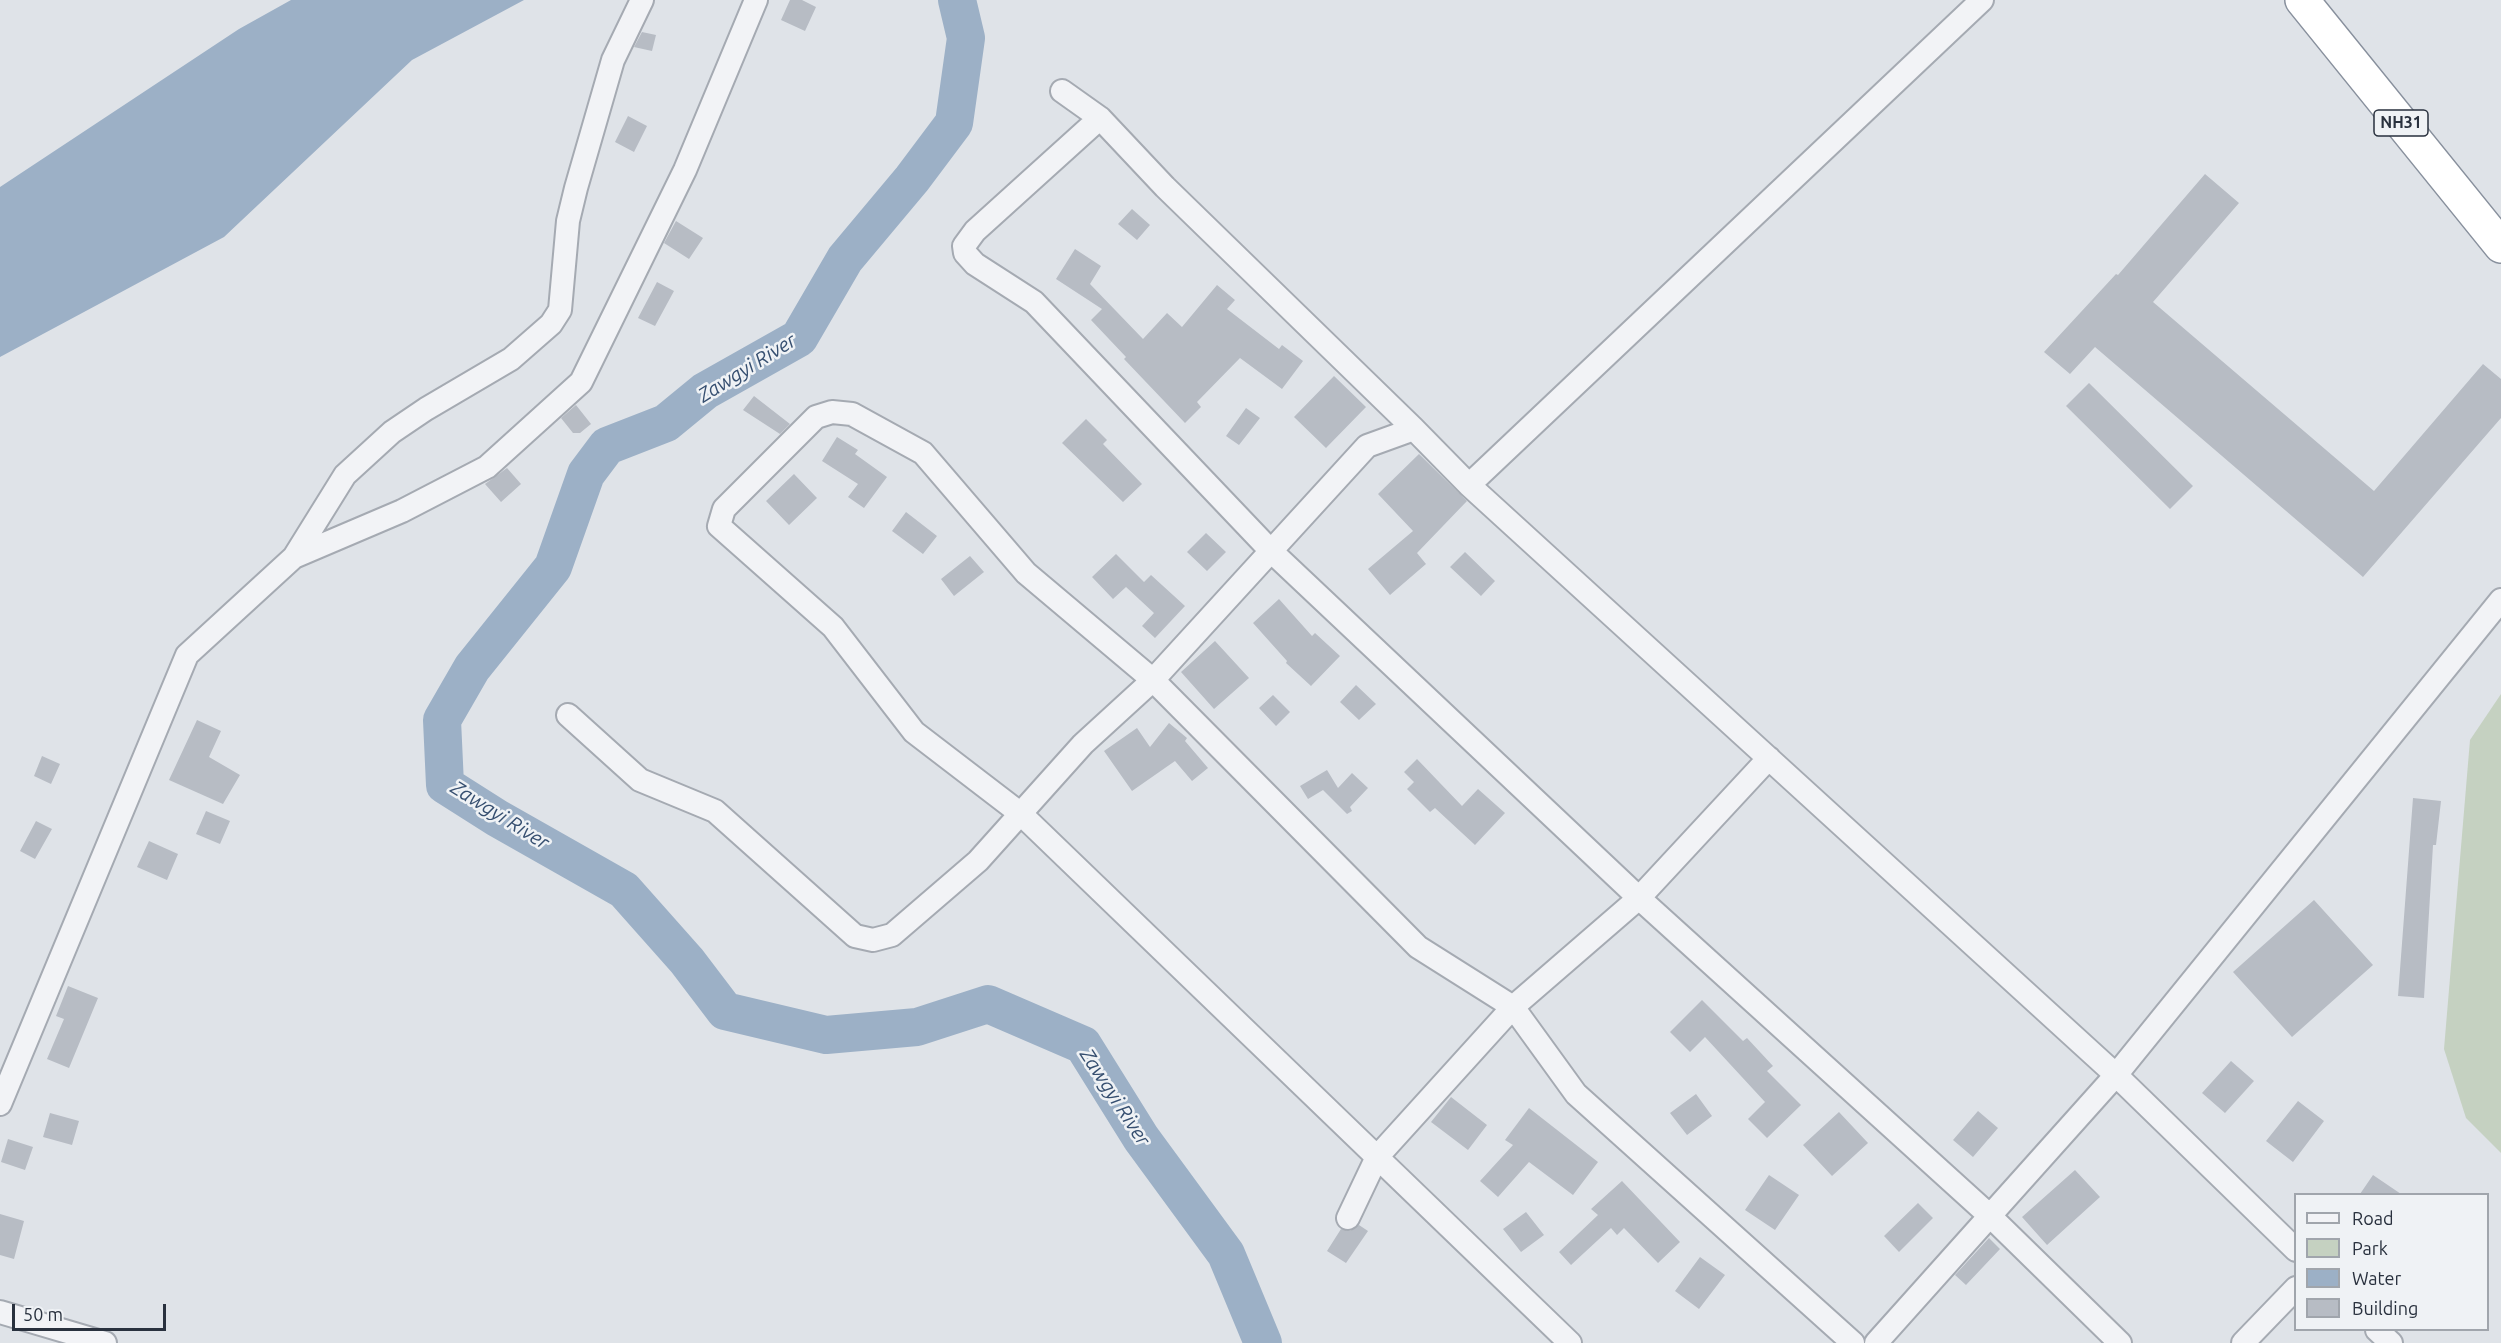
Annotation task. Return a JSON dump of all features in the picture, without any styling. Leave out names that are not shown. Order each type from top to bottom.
[{"type":"highway","name":"NH31","points":[[2302,0],[2501,244]]},
{"type":"street","points":[[0,1104],[187,655],[294,557],[345,475],[392,432],[426,409],[512,359],[551,324],[560,310],[568,221],[576,188],[613,60],[642,0]]},
{"type":"street","points":[[294,557],[402,511],[487,467],[581,382],[685,170],[756,0]]},
{"type":"street","points":[[1469,484],[1982,0]]},
{"type":"street","points":[[1062,92],[1100,118],[1166,187],[1469,484],[2116,1076],[2294,1249]]},
{"type":"street","points":[[1100,118],[975,231],[964,246],[965,253],[975,264],[1034,302],[1271,550],[1639,898],[1990,1216],[2120,1343]]},
{"type":"street","points":[[1570,1343],[1021,814],[914,732],[833,627],[719,526],[724,509],[816,417],[832,411],[852,414],[923,453],[1026,573],[1153,680],[1418,947],[1513,1007],[1576,1094],[1853,1343]]},
{"type":"street","points":[[568,715],[640,780],[715,811],[855,936],[873,940],[892,935],[978,861],[1083,744],[1153,680],[1367,446],[1414,429]]},
{"type":"street","points":[[1876,1343],[2116,1076],[2501,600]]},
{"type":"street","points":[[1348,1218],[1377,1157],[1513,1007],[1639,898],[1769,758]]},
{"type":"street","points":[[2243,1343],[2294,1289]]},
{"type":"street","points":[[0,1312],[105,1343]]},
{"type":"street","points":[[2379,1331],[2391,1343]]},
{"type":"green space","points":[[2501,694],[2501,1153],[2466,1118],[2444,1049],[2470,740]]},
{"type":"water","points":[[291,0],[524,0],[412,60],[224,237],[0,357],[0,187],[239,29]]},
{"type":"building","points":[[790,0],[802,0],[816,7],[805,31],[781,20]]},
{"type":"building","points":[[642,32],[656,35],[652,51],[634,47]]},
{"type":"building","points":[[628,116],[647,126],[634,152],[615,142]]},
{"type":"building","points":[[2205,174],[2239,203],[2153,302],[2374,491],[2483,364],[2501,379],[2501,418],[2363,577],[2095,347],[2070,374],[2044,352],[2116,274],[2118,275]]},
{"type":"building","points":[[1132,209],[1150,225],[1137,240],[1118,224]]},
{"type":"building","points":[[676,221],[703,238],[689,259],[664,243]]},
{"type":"building","points":[[1075,249],[1101,266],[1090,284],[1143,339],[1167,313],[1182,327],[1217,285],[1235,300],[1227,309],[1279,349],[1282,345],[1303,361],[1282,389],[1240,358],[1197,402],[1201,407],[1185,423],[1124,359],[1126,357],[1091,320],[1102,309],[1056,279]]},
{"type":"building","points":[[657,282],[674,291],[655,326],[638,318]]},
{"type":"building","points":[[1334,376],[1366,407],[1326,448],[1294,417]]},
{"type":"building","points":[[2089,383],[2193,486],[2170,509],[2066,406]]},
{"type":"building","points":[[754,396],[790,424],[780,434],[743,410]]},
{"type":"building","points":[[576,405],[591,424],[580,433],[573,433],[561,418]]},
{"type":"building","points":[[1246,408],[1260,418],[1239,445],[1226,436]]},
{"type":"building","points":[[1086,419],[1107,440],[1103,444],[1142,484],[1123,502],[1062,443]]},
{"type":"building","points":[[837,437],[858,450],[855,454],[887,477],[864,508],[848,497],[858,484],[822,461]]},
{"type":"building","points":[[1419,454],[1467,501],[1417,553],[1426,564],[1390,595],[1368,569],[1413,531],[1378,494]]},
{"type":"building","points":[[507,468],[521,484],[501,502],[485,484]]},
{"type":"building","points":[[794,474],[817,498],[789,525],[766,501]]},
{"type":"building","points":[[906,512],[937,536],[923,554],[892,531]]},
{"type":"building","points":[[1206,533],[1226,552],[1207,571],[1187,552]]},
{"type":"building","points":[[1465,552],[1495,581],[1481,596],[1450,567]]},
{"type":"building","points":[[1116,554],[1144,582],[1151,575],[1185,606],[1155,638],[1142,626],[1154,613],[1126,587],[1113,599],[1092,577]]},
{"type":"building","points":[[970,556],[984,572],[954,596],[941,579]]},
{"type":"building","points":[[1279,599],[1312,636],[1315,633],[1340,656],[1311,686],[1286,663],[1287,661],[1253,623]]},
{"type":"building","points":[[1215,641],[1249,678],[1214,709],[1181,672]]},
{"type":"building","points":[[1356,685],[1376,704],[1359,720],[1340,702]]},
{"type":"building","points":[[1273,695],[1290,712],[1276,726],[1259,708]]},
{"type":"building","points":[[197,720],[221,731],[209,757],[240,775],[223,804],[169,780]]},
{"type":"building","points":[[1169,723],[1187,738],[1185,741],[1208,768],[1192,781],[1175,761],[1132,791],[1104,751],[1137,728],[1150,747]]},
{"type":"building","points":[[42,756],[60,764],[51,784],[34,776]]},
{"type":"building","points":[[1417,759],[1462,806],[1478,789],[1505,813],[1475,845],[1435,808],[1430,812],[1407,789],[1414,782],[1404,772]]},
{"type":"building","points":[[1327,770],[1338,788],[1352,773],[1368,788],[1350,807],[1352,811],[1347,814],[1323,790],[1308,799],[1300,786]]},
{"type":"building","points":[[2413,798],[2441,801],[2436,845],[2433,845],[2424,998],[2398,996]]},
{"type":"building","points":[[206,811],[230,821],[220,844],[196,834]]},
{"type":"building","points":[[36,821],[52,829],[35,859],[20,851]]},
{"type":"building","points":[[149,841],[178,854],[167,880],[137,867]]},
{"type":"building","points":[[2314,900],[2373,965],[2292,1037],[2233,972]]},
{"type":"building","points":[[68,986],[98,998],[69,1068],[47,1059],[64,1019],[56,1016]]},
{"type":"building","points":[[1702,1000],[1743,1041],[1747,1038],[1773,1066],[1767,1071],[1801,1105],[1767,1138],[1748,1119],[1765,1102],[1705,1037],[1690,1052],[1670,1032]]},
{"type":"building","points":[[2231,1061],[2254,1081],[2225,1113],[2202,1093]]},
{"type":"building","points":[[1696,1094],[1712,1116],[1687,1135],[1670,1113]]},
{"type":"building","points":[[1451,1097],[1487,1125],[1468,1150],[1431,1122]]},
{"type":"building","points":[[2298,1101],[2324,1121],[2293,1162],[2266,1141]]},
{"type":"building","points":[[1529,1108],[1598,1162],[1573,1195],[1529,1162],[1498,1197],[1480,1181],[1513,1145],[1505,1140]]},
{"type":"building","points":[[1978,1111],[1998,1128],[1973,1157],[1953,1140]]},
{"type":"building","points":[[1839,1112],[1868,1143],[1832,1176],[1803,1145]]},
{"type":"building","points":[[50,1113],[79,1121],[72,1145],[43,1137]]},
{"type":"building","points":[[8,1139],[33,1147],[25,1170],[1,1162]]},
{"type":"building","points":[[2075,1170],[2100,1197],[2047,1245],[2022,1217]]},
{"type":"building","points":[[1769,1175],[1799,1195],[1775,1230],[1745,1210]]},
{"type":"building","points":[[2373,1175],[2400,1193],[2361,1193]]},
{"type":"building","points":[[1622,1181],[1680,1242],[1658,1263],[1624,1228],[1617,1235],[1611,1228],[1571,1265],[1559,1252],[1598,1215],[1591,1209]]},
{"type":"building","points":[[1918,1203],[1933,1218],[1899,1252],[1884,1236]]},
{"type":"building","points":[[1526,1212],[1544,1235],[1521,1252],[1503,1229]]},
{"type":"building","points":[[0,1214],[24,1221],[14,1259],[0,1255]]},
{"type":"building","points":[[1359,1225],[1368,1231],[1346,1263],[1327,1251],[1341,1229],[1350,1231]]},
{"type":"building","points":[[1989,1238],[2000,1249],[1966,1285],[1955,1275]]},
{"type":"building","points":[[1700,1257],[1725,1275],[1699,1309],[1675,1291]]},
{"type":"waterway","name":"Zawgyi River","points":[[957,0],[966,38],[954,123],[912,179],[845,259],[799,338],[705,391],[666,423],[607,446],[586,474],[553,567],[472,668],[442,720],[445,785],[497,818],[624,890],[687,961],[725,1011],[826,1035],[917,1027],[988,1004],[1083,1045],[1141,1138],[1226,1254],[1263,1343]]}]
